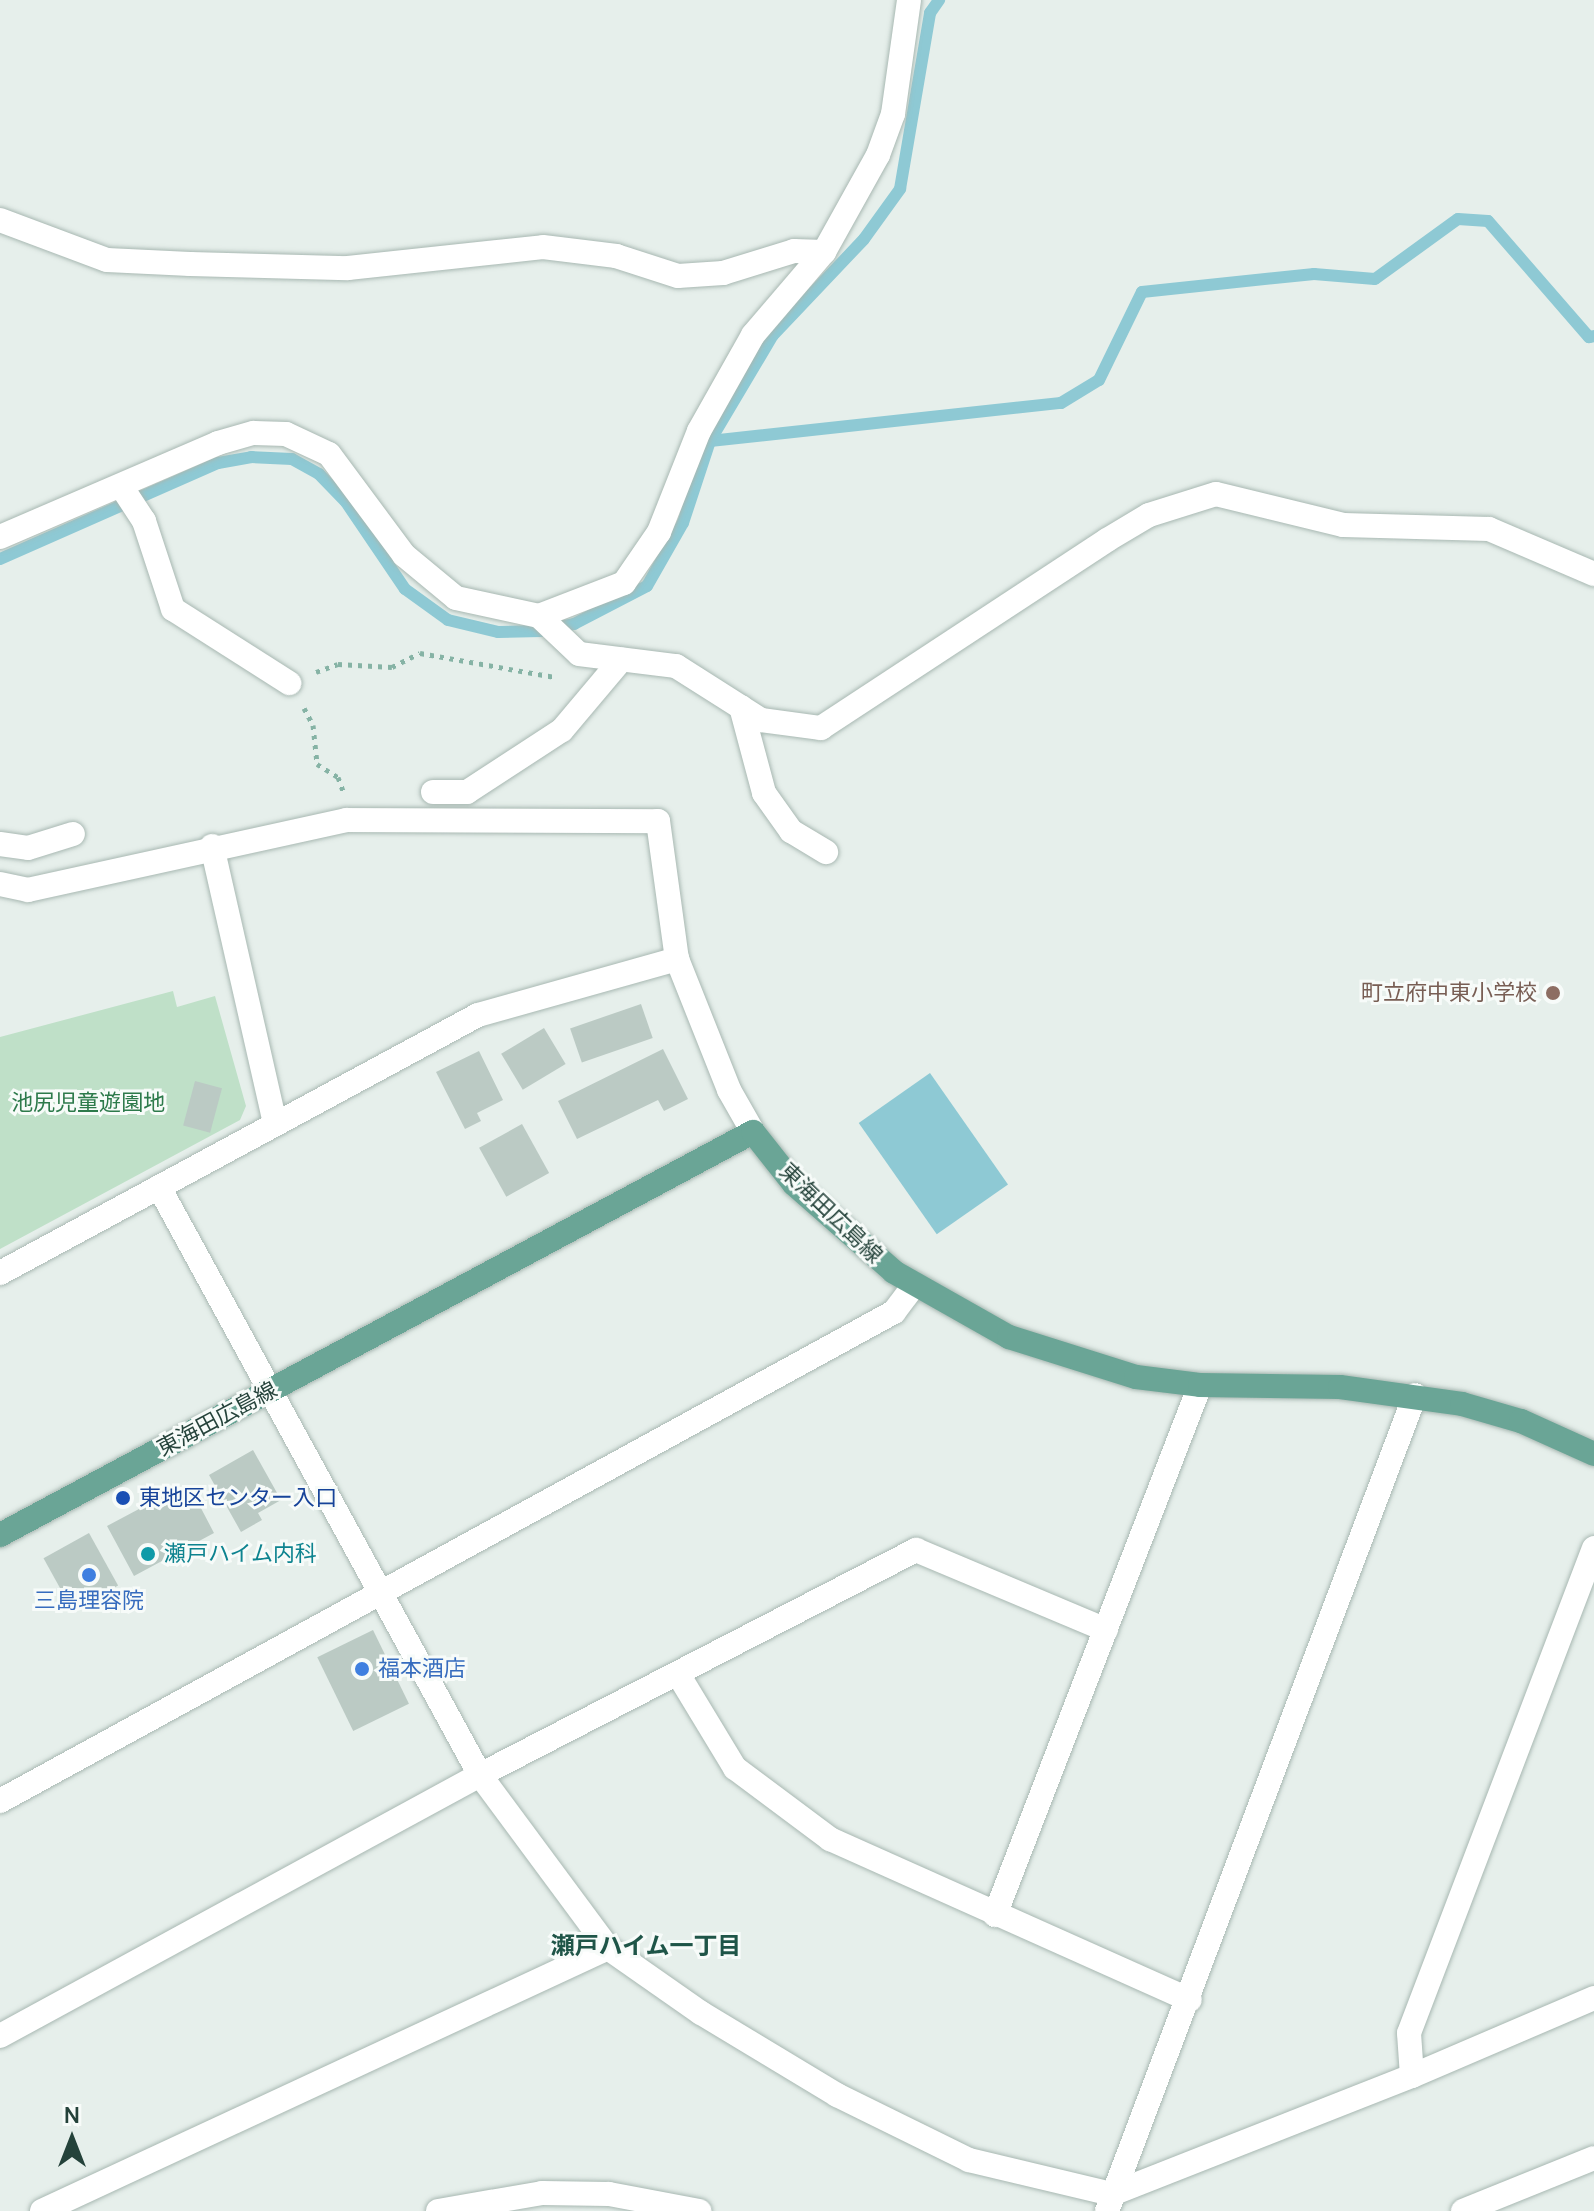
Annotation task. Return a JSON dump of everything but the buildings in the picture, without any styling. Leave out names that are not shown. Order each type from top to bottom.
[{"type":"main road","name":"東海田広島線","points":[[0,1535],[753,1132],[842,1230],[914,1285],[1009,1337],[1072,1360],[1136,1377],[1200,1385],[1340,1387],[1415,1395],[1521,1421],[1594,1454]]},
{"type":"street","points":[[541,617],[624,583],[659,532],[699,431],[753,335],[824,252],[878,155],[893,114],[909,0]]},
{"type":"street","points":[[0,220],[107,260],[163,263],[348,268],[543,247],[616,256],[678,276],[723,273],[794,251],[824,252]]},
{"type":"street","points":[[0,537],[122,488],[218,443],[254,433],[286,434],[329,454],[427,578],[456,598],[541,617],[579,654],[676,666],[761,720],[821,728],[1149,515],[1216,494],[1343,525],[1489,529],[1594,574]]},
{"type":"street","points":[[122,488],[144,521],[173,609],[289,683]]},
{"type":"street","points":[[433,792],[467,792],[562,730],[621,660]]},
{"type":"street","points":[[741,707],[764,793],[791,831],[826,852]]},
{"type":"street","points":[[0,884],[28,890],[212,846],[346,820],[658,821],[677,959],[729,1090],[753,1132]]},
{"type":"street","points":[[0,844],[28,848],[73,834]]},
{"type":"street","points":[[212,846],[275,1124]]},
{"type":"street","points":[[0,1273],[478,1015],[677,959]]},
{"type":"street","points":[[159,1187],[269,1391],[381,1588],[480,1775],[608,1948],[701,2013],[837,2095],[956,2153],[1110,2202],[1594,1998]]},
{"type":"street","points":[[0,1801],[381,1588],[894,1312],[914,1285]]},
{"type":"street","points":[[995,1915],[1200,1385]]},
{"type":"street","points":[[1110,2202],[1190,2000],[1415,1395]]},
{"type":"street","points":[[1412,2076],[1409,2033],[1594,1548]]},
{"type":"street","points":[[0,2036],[480,1775],[916,1550],[1106,1630]]},
{"type":"street","points":[[678,1674],[735,1768],[830,1839],[1190,2000]]},
{"type":"street","points":[[42,2211],[608,1948]]},
{"type":"street","points":[[1463,2211],[1594,2158]]},
{"type":"street","points":[[438,2211],[542,2193],[609,2194],[699,2211]]},
{"type":"path","points":[[348,804],[338,777],[317,764],[313,725],[289,683],[338,664],[392,667],[420,653],[555,677],[579,654]]},
{"type":"green space","name":"池尻児童遊園地","points":[[173,991],[177,1007],[215,996],[246,1106],[240,1120],[0,1249],[0,1037]]},
{"type":"water","points":[[930,1073],[1008,1184],[937,1234],[859,1123]]},
{"type":"waterway","points":[[0,559],[218,463],[251,457],[292,459],[319,474],[346,502],[405,589],[448,620],[498,632],[541,631],[574,624],[647,586],[683,523],[710,441],[773,335],[864,239],[900,189],[930,13],[939,0]]},
{"type":"waterway","points":[[710,441],[1061,403],[1099,380],[1142,292],[1314,274],[1375,279],[1458,219],[1488,221],[1589,337],[1594,336]]},
{"type":"place","name":"町立府中東小学校","points":[[1553,993]]},
{"type":"place","name":"東地区センター入口","points":[[123,1498]]},
{"type":"place","name":"瀬戸ハイム内科","points":[[148,1554]]},
{"type":"place","name":"三島理容院","points":[[89,1575]]},
{"type":"place","name":"福本酒店","points":[[362,1669]]},
{"type":"district","name":"瀬戸ハイム一丁目","points":[[646,1945]]}]
